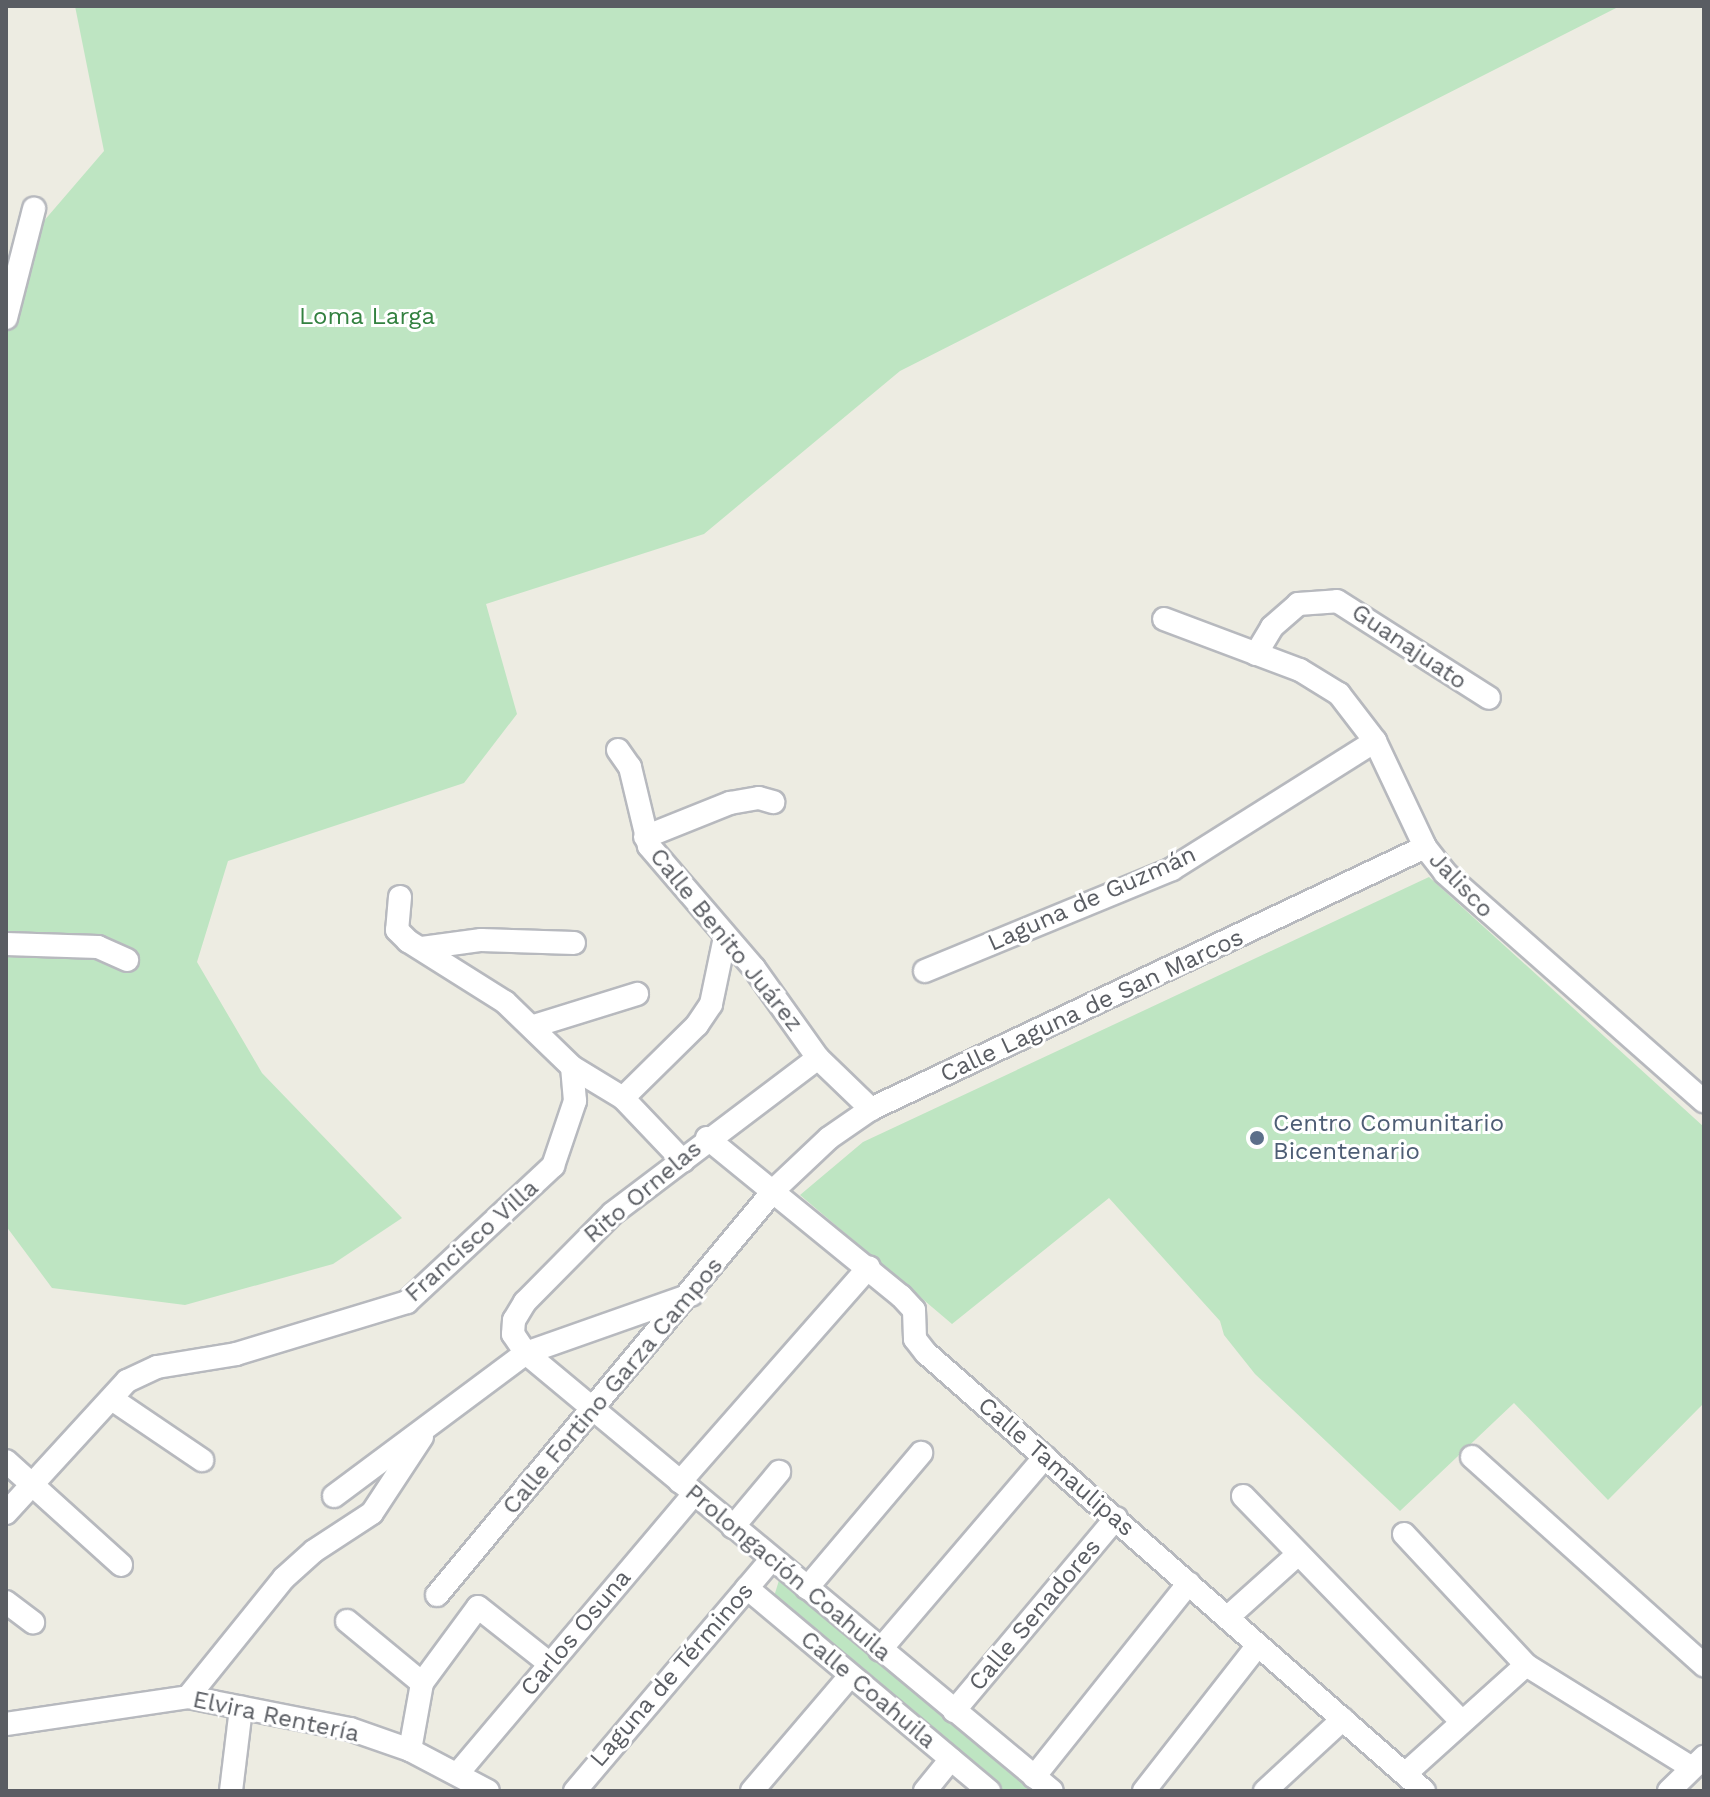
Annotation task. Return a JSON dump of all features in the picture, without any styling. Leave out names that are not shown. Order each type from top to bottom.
[{"type":"street","points":[[6,318],[34,209]]},
{"type":"street","name":"Guanajuato","points":[[1256,654],[1272,627],[1298,604],[1337,601],[1489,698]]},
{"type":"street","name":"Jalisco","points":[[1164,619],[1309,675],[1339,694],[1375,741],[1425,847],[1491,917],[1704,1101]]},
{"type":"street","name":"Laguna de Guzmán","points":[[925,971],[1172,869],[1375,741]]},
{"type":"street","name":"Calle Benito Juárez","points":[[618,750],[630,767],[645,837],[725,937],[754,968],[818,1058],[871,1109]]},
{"type":"street","points":[[645,837],[730,803],[759,798],[773,802]]},
{"type":"street","name":"Calle Laguna de San Marcos","points":[[775,1189],[812,1151],[871,1109],[1425,847]]},
{"type":"street","points":[[400,897],[397,930],[534,1026],[572,1067],[623,1098],[683,1161]]},
{"type":"street","points":[[623,1098],[697,1025],[711,1004],[725,937]]},
{"type":"street","points":[[422,948],[481,940],[574,943]]},
{"type":"street","points":[[6,944],[61,942],[98,947],[127,960]]},
{"type":"street","points":[[534,1026],[637,994]]},
{"type":"street","name":"Rito Ornelas","points":[[526,1353],[512,1328],[525,1302],[612,1214],[683,1161],[707,1138],[818,1058]]},
{"type":"street","name":"Francisco Villa","points":[[6,1513],[35,1485],[127,1381],[157,1367],[236,1354],[407,1302],[553,1166],[575,1101],[572,1067]]},
{"type":"street","name":"Calle Tamaulipas","points":[[707,1138],[775,1189],[869,1267],[914,1310],[915,1339],[921,1348],[1417,1786]]},
{"type":"street","name":"Calle Fortino Garza Campos","points":[[443,1588],[692,1294],[775,1189]]},
{"type":"street","name":"Carlos Osuna","points":[[459,1772],[869,1267]]},
{"type":"street","points":[[334,1496],[427,1430],[526,1353],[692,1294]]},
{"type":"street","name":"Prolongación Coahuila","points":[[526,1353],[596,1408],[771,1560],[1052,1791]]},
{"type":"street","points":[[112,1399],[202,1460]]},
{"type":"street","points":[[188,1697],[284,1578],[314,1551],[372,1513],[427,1430]]},
{"type":"street","points":[[807,1588],[921,1453]]},
{"type":"street","points":[[880,1650],[1045,1457]]},
{"type":"street","points":[[1472,1457],[1704,1665]]},
{"type":"street","points":[[6,1461],[121,1565]]},
{"type":"street","points":[[733,1527],[779,1472]]},
{"type":"street","points":[[1243,1496],[1461,1721]]},
{"type":"street","name":"Calle Senadores","points":[[954,1711],[1116,1518]]},
{"type":"street","points":[[1404,1534],[1526,1665],[1698,1762],[1669,1791]]},
{"type":"street","points":[[1228,1617],[1297,1555]]},
{"type":"street","name":"Laguna de Términos","points":[[575,1791],[771,1560]]},
{"type":"street","points":[[1034,1777],[1189,1583]]},
{"type":"street","name":"Calle Coahuila","points":[[747,1588],[989,1791]]},
{"type":"street","points":[[6,1602],[33,1622]]},
{"type":"street","points":[[410,1750],[422,1683],[478,1607],[549,1663]]},
{"type":"street","points":[[347,1621],[422,1683]]},
{"type":"street","points":[[1144,1791],[1258,1645]]},
{"type":"street","points":[[1417,1786],[1461,1721],[1526,1665]]},
{"type":"street","points":[[752,1791],[850,1676]]},
{"type":"street","name":"Elvira Rentería","points":[[6,1724],[188,1697],[327,1723],[410,1750],[459,1772],[488,1791]]},
{"type":"street","points":[[231,1791],[241,1708]]},
{"type":"street","points":[[1265,1791],[1343,1719]]},
{"type":"street","points":[[925,1791],[951,1759]]},
{"type":"green space","name":"Loma Larga","points":[[75,6],[1620,6],[900,371],[704,534],[486,604],[517,714],[464,783],[228,861],[197,962],[262,1073],[402,1218],[333,1264],[185,1305],[52,1288],[6,1226],[6,265],[104,151]]},
{"type":"green space","points":[[1429,877],[1704,1127],[1704,1403],[1608,1500],[1514,1403],[1400,1511],[1255,1374],[1224,1335],[1220,1321],[1109,1198],[952,1324],[800,1195],[863,1142]]},
{"type":"green space","points":[[780,1577],[1038,1791],[990,1791],[772,1603]]},
{"type":"place","name":"Centro Comunitario Bicentenario","points":[[1257,1138]]}]
